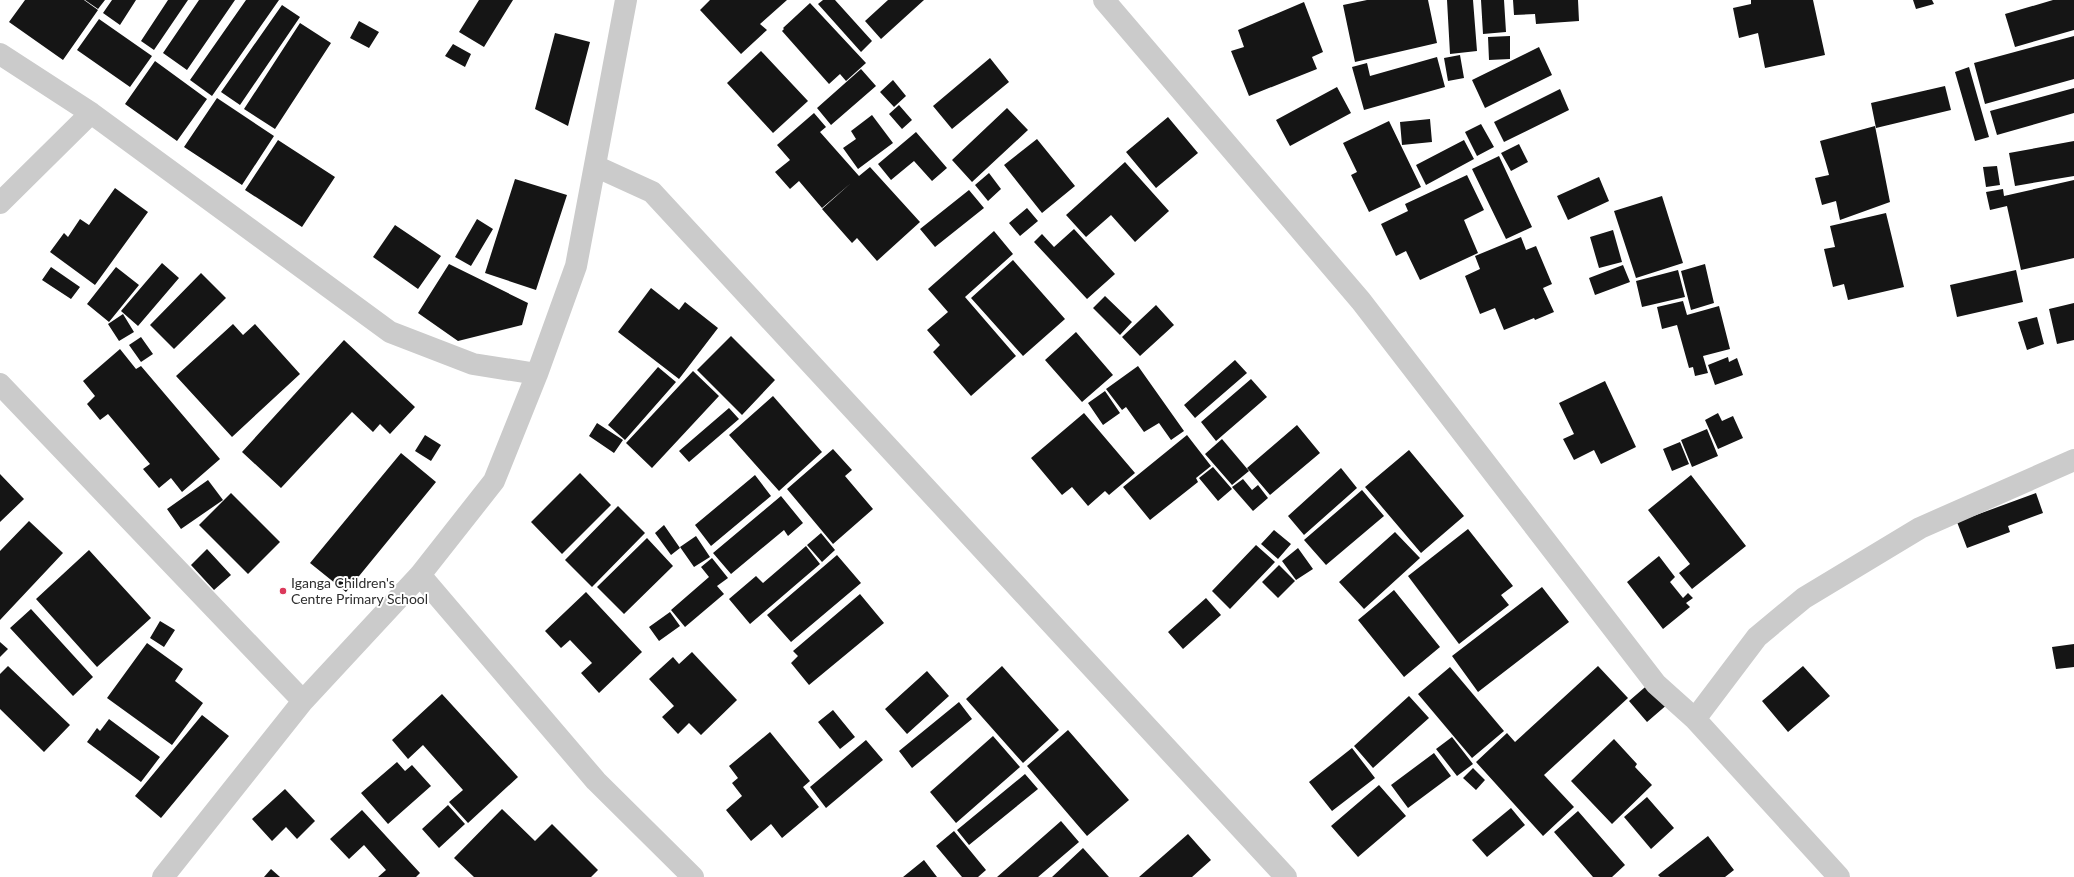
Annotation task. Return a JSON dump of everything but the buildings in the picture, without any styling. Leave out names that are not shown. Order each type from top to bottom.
[{"type":"street","points":[[164,877],[303,701],[420,575],[494,481],[537,374],[576,266],[626,0]]},
{"type":"street","points":[[1104,0],[1360,300],[1656,684],[1695,720],[1839,877]]},
{"type":"street","points":[[0,54],[91,113],[390,332],[473,364],[537,374]]},
{"type":"street","points":[[0,203],[91,113]]},
{"type":"street","points":[[595,166],[652,192],[1286,877]]},
{"type":"street","points":[[0,384],[303,701]]},
{"type":"street","points":[[1695,720],[1756,637],[1804,598],[1920,528],[2074,460]]},
{"type":"street","points":[[420,575],[596,781],[693,877]]},
{"type":"place","name":"Iganga Children's Centre Primary School","points":[[283,591]]}]
